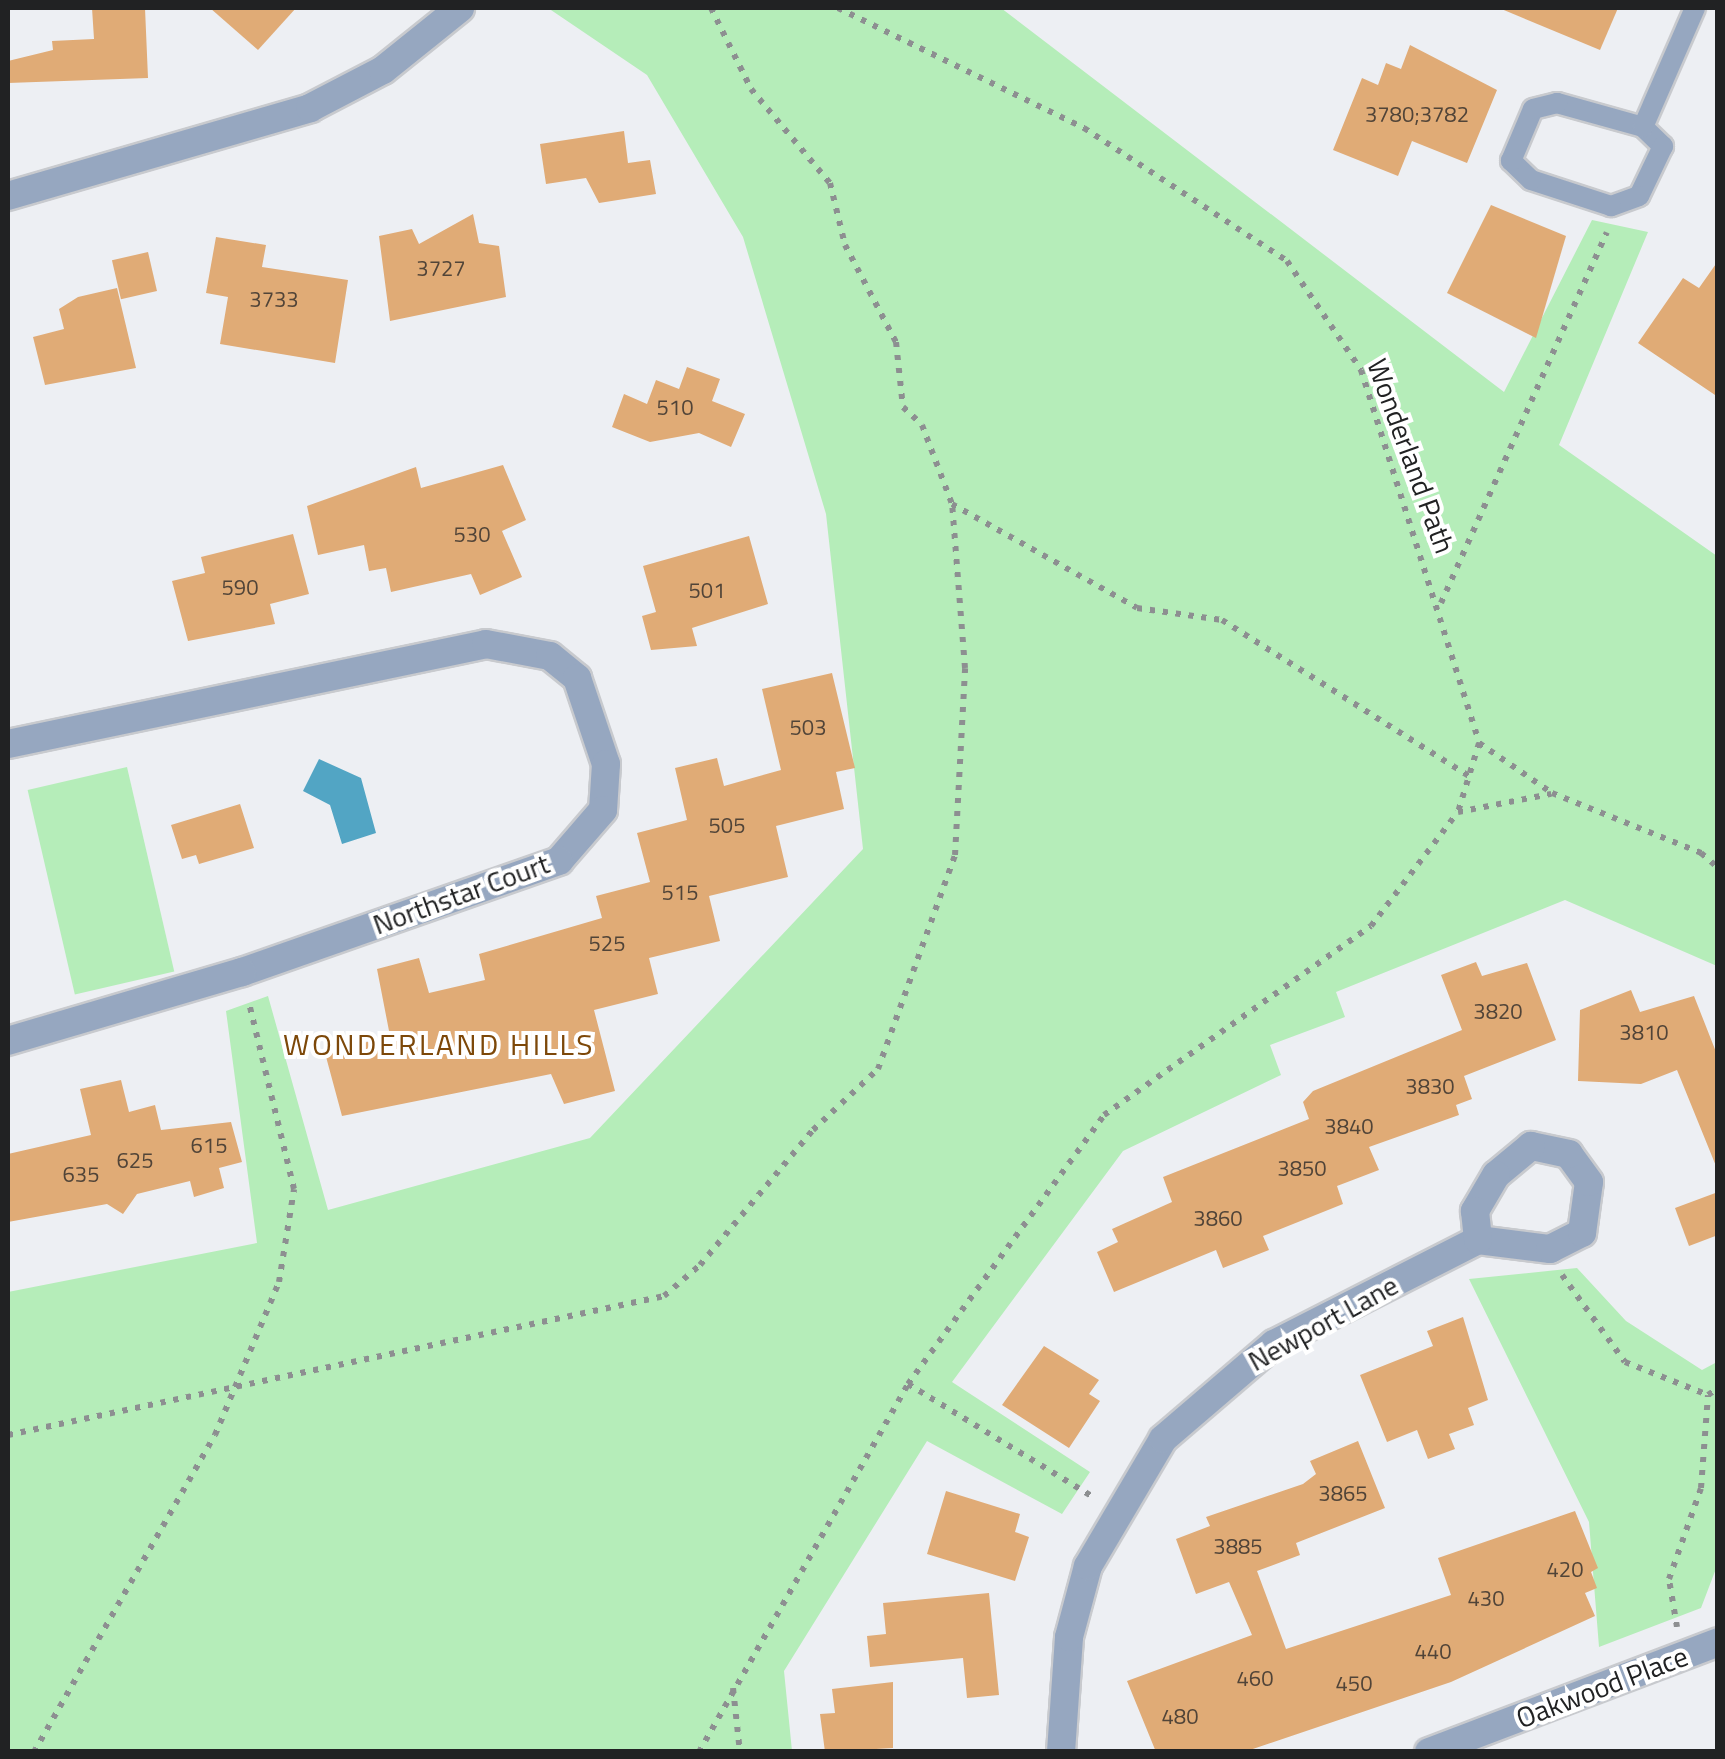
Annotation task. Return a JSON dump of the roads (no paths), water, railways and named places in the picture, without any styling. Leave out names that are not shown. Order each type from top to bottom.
[{"type":"street","points":[[8,196],[310,108],[382,70],[460,8]]},
{"type":"street","name":"Northstar Court","points":[[8,744],[486,644],[550,656],[578,678],[606,764],[603,810],[558,861],[242,972],[8,1041]]},
{"type":"street","points":[[1531,1146],[1569,1154],[1589,1182],[1582,1232],[1550,1249],[1478,1240],[1475,1211],[1496,1175],[1531,1146]]},
{"type":"street","name":"Newport Lane","points":[[1061,1752],[1068,1637],[1115,1510],[1162,1439],[1214,1387],[1274,1344],[1478,1240]]},
{"type":"street","name":"Oakwood Place","points":[[1430,1752],[1718,1642]]},
{"type":"lane","points":[[1643,126],[1695,8]]},
{"type":"lane","points":[[1558,102],[1643,126],[1663,146],[1656,173],[1639,196],[1611,206],[1531,180],[1511,161],[1518,134],[1533,109],[1558,102]]},
{"type":"water","points":[[319,759],[361,778],[376,833],[342,844],[330,805],[303,791]]},
{"type":"district","name":"WONDERLAND HILLS","points":[[439,1044]]}]
